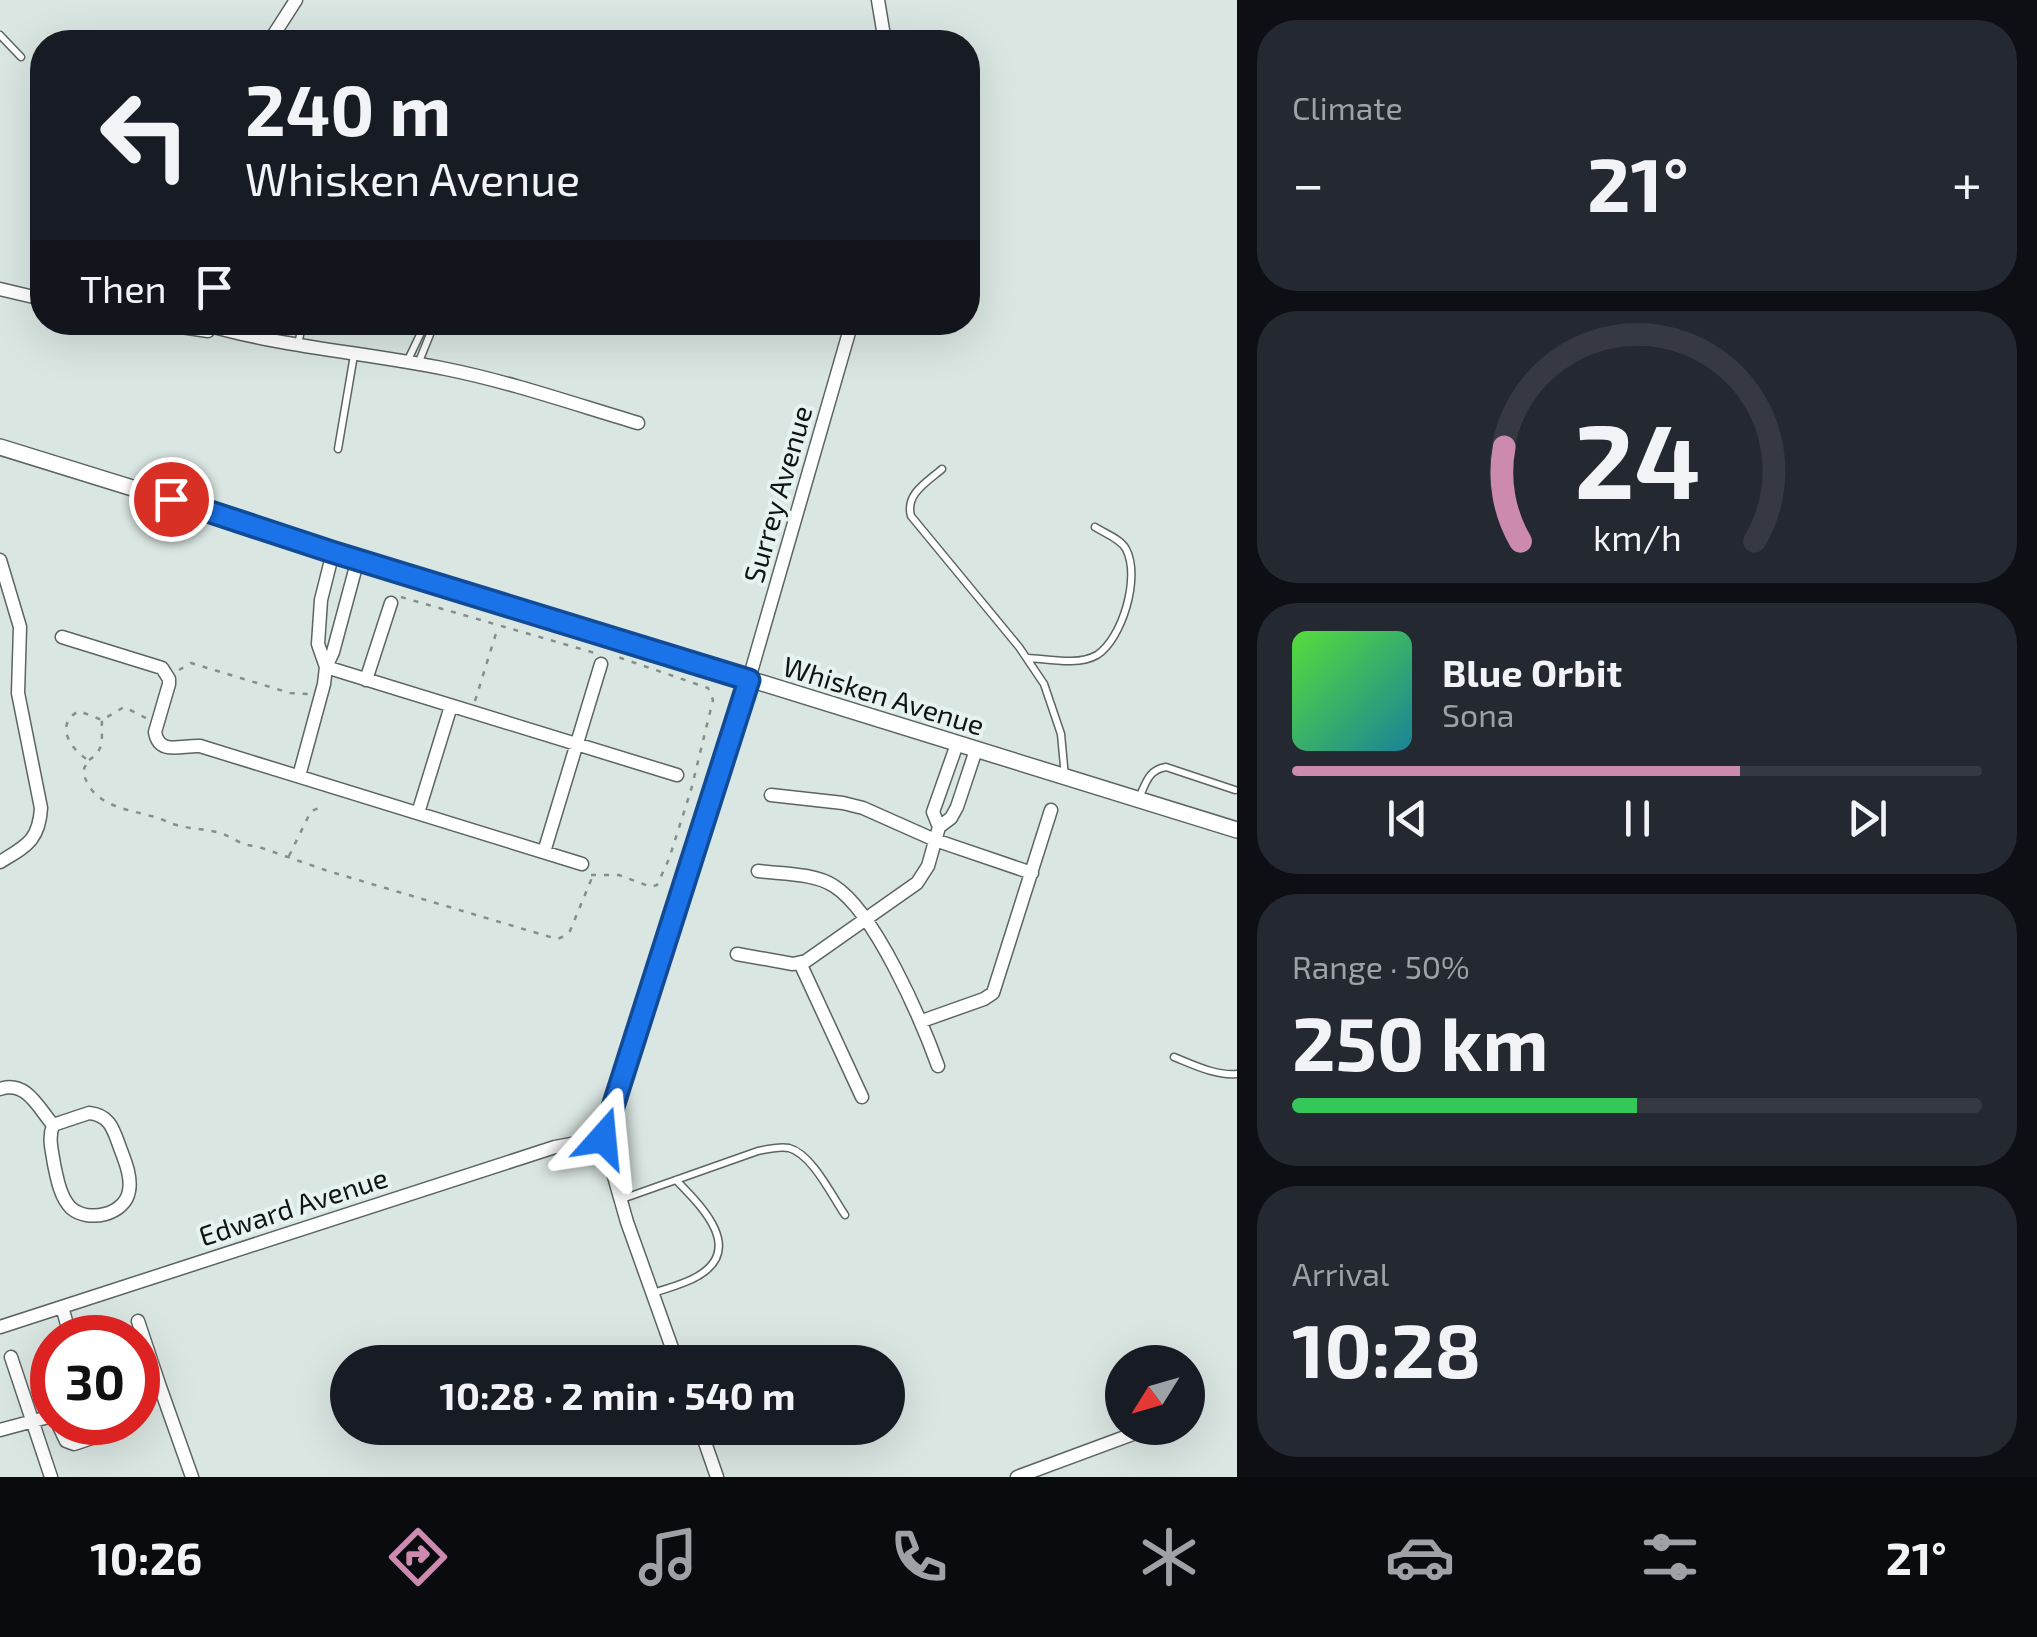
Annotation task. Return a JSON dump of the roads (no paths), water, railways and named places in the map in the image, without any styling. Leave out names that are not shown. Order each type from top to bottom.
[{"type":"street","points":[[277,30],[296,0]]},
{"type":"street","points":[[878,0],[884,30]]},
{"type":"street","points":[[0,289],[30,296]]},
{"type":"street","points":[[240,335],[478,376],[638,423]]},
{"type":"street","name":"Surrey Avenue","points":[[603,1138],[749,680],[848,335]]},
{"type":"street","name":"Whisken Avenue","points":[[0,447],[1237,830]]},
{"type":"street","points":[[326,667],[318,644],[332,552]]},
{"type":"street","points":[[299,776],[358,559]]},
{"type":"street","points":[[0,560],[20,627],[18,694],[41,808],[33,839],[0,862]]},
{"type":"street","points":[[366,680],[390,603]]},
{"type":"street","points":[[62,636],[162,668],[169,679],[156,722],[155,738],[162,746],[200,746],[582,864]]},
{"type":"street","points":[[544,852],[601,664]]},
{"type":"street","points":[[326,667],[677,775]]},
{"type":"street","points":[[418,813],[451,706]]},
{"type":"street","points":[[737,954],[776,962],[806,961],[917,883],[928,866],[937,833],[933,812],[956,744]]},
{"type":"street","points":[[937,833],[951,818],[976,750]]},
{"type":"street","points":[[944,778],[964,786]]},
{"type":"street","points":[[771,795],[863,808],[1032,872]]},
{"type":"street","points":[[922,1022],[993,993],[1052,810]]},
{"type":"street","points":[[758,871],[816,878],[834,886],[854,904],[867,920],[922,1022],[938,1066]]},
{"type":"street","points":[[800,963],[862,1097]]},
{"type":"street","points":[[0,1089],[14,1086],[24,1090],[53,1126]]},
{"type":"street","points":[[95,1113],[106,1118],[125,1162],[130,1188],[126,1200],[114,1212],[87,1216],[66,1202],[55,1170],[50,1140],[53,1126],[95,1113]]},
{"type":"street","points":[[603,1138],[671,1345]]},
{"type":"street","name":"Edward Avenue","points":[[0,1326],[555,1147],[603,1138]]},
{"type":"street","points":[[62,1307],[64,1315]]},
{"type":"street","points":[[12,1358],[30,1410]]},
{"type":"street","points":[[160,1387],[192,1477]]},
{"type":"street","points":[[0,1430],[30,1423]]},
{"type":"street","points":[[1017,1477],[1105,1444]]},
{"type":"street","points":[[41,1445],[51,1477]]},
{"type":"street","points":[[706,1445],[717,1477]]},
{"type":"lane","points":[[0,35],[21,57]]},
{"type":"lane","points":[[298,346],[300,335]]},
{"type":"lane","points":[[412,364],[422,335]]},
{"type":"lane","points":[[412,364],[428,335]]},
{"type":"lane","points":[[338,449],[354,356]]},
{"type":"lane","points":[[942,470],[914,494],[909,503],[910,516],[1044,684],[1061,734],[1066,778]]},
{"type":"lane","points":[[1026,658],[1085,660],[1112,642],[1127,606],[1132,580],[1127,550],[1095,527]]},
{"type":"lane","points":[[1138,799],[1150,773],[1166,768],[1235,790]]},
{"type":"lane","points":[[1174,1057],[1199,1068],[1237,1074]]},
{"type":"lane","points":[[621,1199],[758,1151],[789,1148],[800,1152],[813,1166],[845,1215]]},
{"type":"lane","points":[[652,1294],[697,1276],[709,1267],[716,1254],[715,1227],[708,1214],[676,1180]]}]
